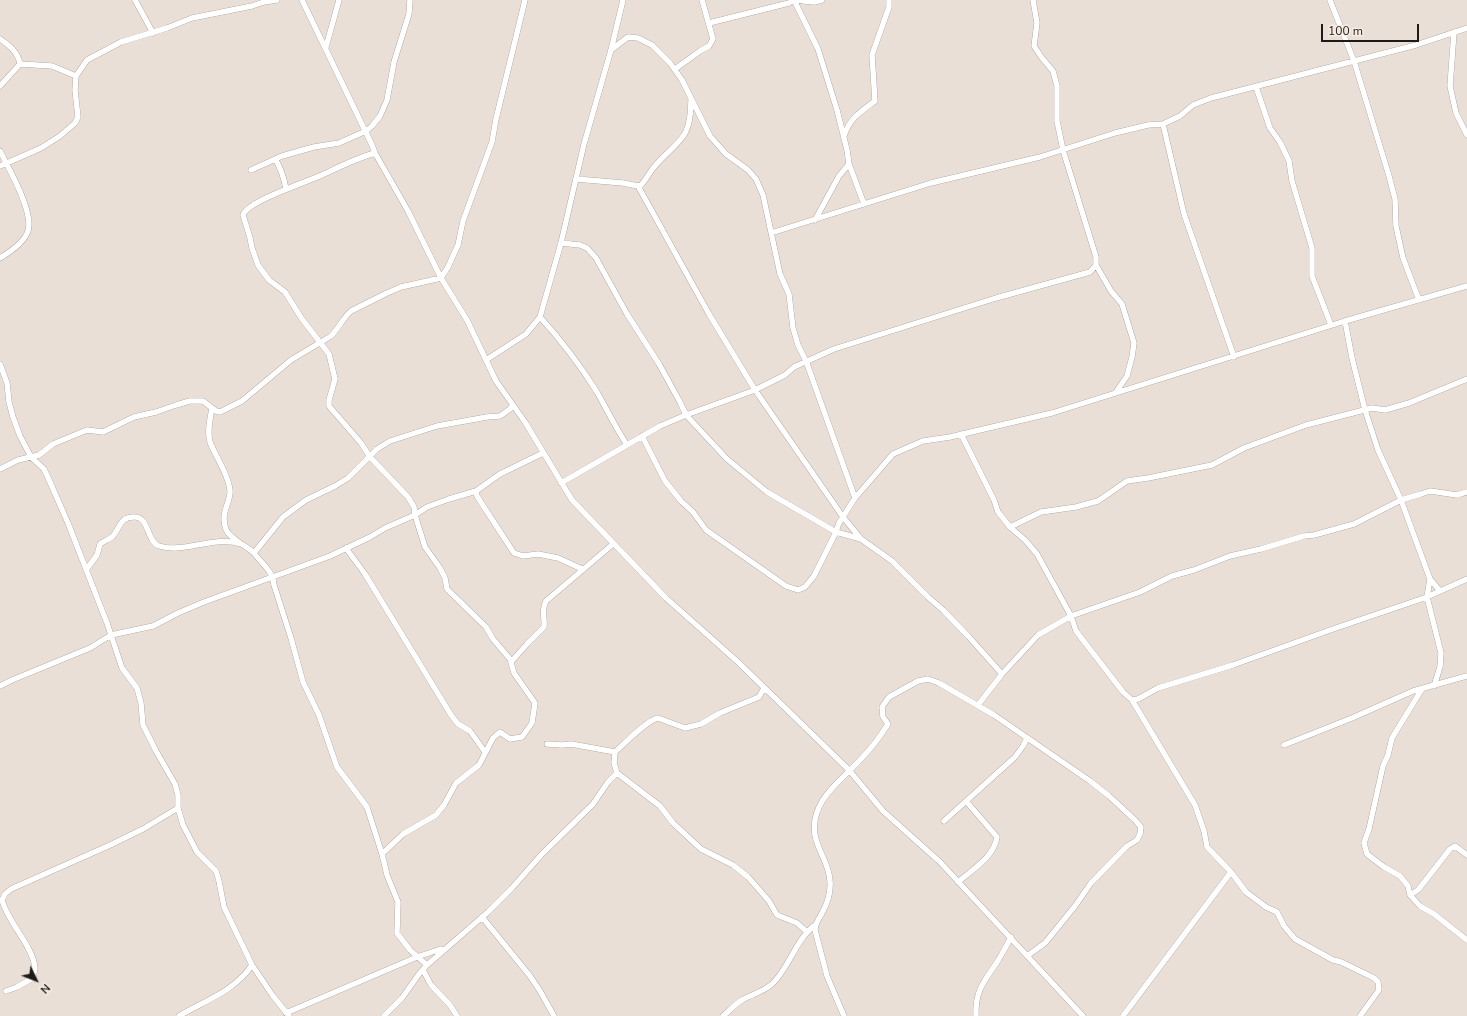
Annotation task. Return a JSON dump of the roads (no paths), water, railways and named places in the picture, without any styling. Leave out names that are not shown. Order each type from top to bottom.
[{"type":"street","points":[[135,0],[153,33]]},
{"type":"street","points":[[0,166],[41,148],[60,136],[75,123],[78,117],[75,90],[76,76],[84,63],[98,54],[121,42],[153,33],[192,18],[241,9],[264,2],[277,0]]},
{"type":"street","points":[[302,0],[326,47],[375,153],[408,211],[440,278],[467,320],[496,381],[513,405],[572,500],[666,598],[738,662],[849,770],[883,811],[940,862],[1083,1016]]},
{"type":"street","points":[[326,47],[339,0]]},
{"type":"street","points":[[251,170],[275,159],[314,147],[338,143],[366,131],[372,126],[380,116],[387,100],[394,62],[409,14],[410,0]]},
{"type":"street","points":[[0,469],[18,460],[38,455],[53,444],[87,430],[103,432],[134,417],[156,412],[176,405],[203,401],[220,412],[236,405],[292,360],[331,336],[347,315],[358,307],[401,287],[440,278],[448,267],[458,245],[463,221],[492,142],[496,119],[525,0]]},
{"type":"street","points":[[486,360],[526,334],[540,317],[561,243],[584,144],[611,50],[623,0]]},
{"type":"street","points":[[675,69],[709,46],[713,39],[702,0]]},
{"type":"street","points":[[709,23],[789,3],[794,0],[814,2],[822,0]]},
{"type":"street","points":[[794,0],[818,49],[844,136],[849,164],[864,204]]},
{"type":"street","points":[[844,136],[847,126],[857,114],[874,101],[872,55],[889,7],[889,0]]},
{"type":"street","points":[[1033,0],[1037,23],[1034,46],[1053,71],[1056,81],[1057,121],[1063,150],[1096,257],[1096,265],[1111,291],[1122,304],[1134,343],[1127,376],[1115,393]]},
{"type":"street","points":[[1330,0],[1354,61],[1390,176],[1395,199],[1396,226],[1403,258],[1419,300]]},
{"type":"street","points":[[771,233],[931,183],[1040,157],[1122,131],[1148,125],[1163,124],[1180,116],[1192,105],[1211,98],[1416,45],[1467,28]]},
{"type":"street","points":[[1454,32],[1450,86],[1456,113],[1467,135]]},
{"type":"street","points":[[611,50],[628,37],[638,38],[652,45],[675,69],[691,97],[710,136],[726,154],[748,170],[756,179],[763,195],[780,274],[789,294],[793,328],[798,345],[806,361],[855,498]]},
{"type":"street","points":[[0,39],[16,52],[20,64]]},
{"type":"street","points":[[20,64],[52,66],[76,76]]},
{"type":"street","points":[[0,86],[20,64]]},
{"type":"street","points":[[1256,87],[1270,128],[1280,142],[1289,161],[1292,181],[1312,248],[1312,276],[1331,325]]},
{"type":"street","points":[[576,178],[638,186],[643,183],[653,168],[685,134],[690,117],[691,97]]},
{"type":"street","points":[[1163,124],[1184,214],[1234,357]]},
{"type":"street","points":[[0,151],[27,206],[29,229],[25,238],[0,258]]},
{"type":"street","points":[[375,153],[356,159],[286,190],[252,206],[243,212],[252,248],[258,265],[269,280],[285,292],[302,320],[329,354],[335,379],[329,400],[330,406],[361,443],[370,457],[408,497],[414,508],[425,547],[440,568],[445,578],[447,589],[486,626],[496,643],[510,659],[514,673],[535,703],[532,723],[522,737],[510,739],[500,732],[497,734],[485,752],[479,765],[456,783],[444,805],[436,815],[403,834],[382,854]]},
{"type":"street","points":[[275,159],[281,172],[286,190]]},
{"type":"street","points":[[815,220],[839,176],[849,164]]},
{"type":"street","points":[[638,186],[709,314],[754,390],[843,517],[860,539],[892,561],[943,610],[1002,674]]},
{"type":"street","points":[[561,243],[580,245],[587,248],[596,258],[627,314],[659,364],[686,415],[726,459],[767,492],[836,532],[860,539]]},
{"type":"street","points":[[561,483],[660,426],[754,390],[785,375],[794,367],[834,349],[996,298],[1090,272],[1096,265]]},
{"type":"street","points":[[642,436],[665,481],[681,501],[693,512],[706,530],[786,586],[798,590],[805,587],[814,576],[839,523],[855,498],[893,454],[923,441],[961,434],[1052,413],[1234,357],[1331,325],[1467,286]]},
{"type":"street","points":[[540,317],[560,338],[587,377],[627,446]]},
{"type":"street","points":[[1345,321],[1352,358],[1365,410],[1378,450],[1401,500],[1430,579],[1440,591]]},
{"type":"street","points":[[0,364],[7,383],[9,402],[20,436],[31,457],[44,469],[68,523],[111,635],[122,668],[137,688],[142,708],[143,725],[156,751],[176,784],[178,808],[182,825],[197,852],[216,871],[224,907],[252,965],[273,996],[288,1014],[417,957],[445,948]]},
{"type":"street","points":[[1010,527],[1041,512],[1098,501],[1127,481],[1212,465],[1244,448],[1306,425],[1372,408],[1385,410],[1409,403],[1467,379]]},
{"type":"street","points":[[254,553],[283,517],[306,500],[348,478],[377,449],[390,440],[437,426],[500,416],[513,405]]},
{"type":"street","points":[[212,408],[209,429],[210,441],[224,473],[230,492],[223,515],[225,527],[228,533],[254,553],[273,577],[274,585],[304,682],[319,715],[337,767],[367,808],[382,854],[387,875],[398,902],[397,933],[425,967],[431,985],[450,1005],[456,1016]]},
{"type":"street","points":[[961,434],[994,500],[998,512],[1010,527],[1026,541],[1036,554],[1071,616],[1079,636],[1123,692],[1132,700],[1195,805],[1204,832],[1207,847],[1231,872],[1246,892],[1266,907],[1277,912],[1284,926],[1295,939],[1333,960],[1341,962],[1374,978],[1378,982],[1379,990],[1360,1016]]},
{"type":"street","points":[[0,686],[90,648],[111,635],[153,626],[204,602],[330,556],[370,537],[385,528],[415,515],[427,507],[476,491],[500,474],[543,453]]},
{"type":"street","points":[[476,491],[477,496],[514,553],[523,556],[538,554],[558,558],[582,570]]},
{"type":"street","points":[[978,705],[1002,674],[1038,635],[1071,616],[1140,592],[1172,576],[1194,570],[1230,556],[1354,524],[1401,500],[1430,491],[1440,494],[1457,495],[1467,492]]},
{"type":"street","points":[[86,570],[97,555],[100,544],[113,536],[121,522],[136,516],[142,519],[155,542],[160,546],[177,548],[214,542],[241,544]]},
{"type":"street","points":[[511,662],[544,627],[543,612],[546,601],[613,544]]},
{"type":"street","points":[[346,548],[365,574],[455,720],[470,732],[485,752]]},
{"type":"street","points":[[1430,579],[1427,597],[1441,653],[1440,667],[1434,686]]},
{"type":"street","points":[[1132,700],[1138,699],[1158,688],[1233,664],[1333,628],[1427,597],[1467,579]]},
{"type":"street","points":[[1284,745],[1422,689],[1467,676]]},
{"type":"street","points":[[723,1016],[741,1000],[763,991],[771,985],[793,956],[807,932],[815,925],[827,902],[830,882],[827,864],[819,850],[815,835],[815,816],[827,793],[866,754],[888,724],[882,717],[882,707],[889,697],[918,681],[928,679],[939,682],[978,705],[1027,738],[1109,796],[1141,827],[1137,840],[1127,846],[1091,882],[1075,906],[1045,943],[1027,956]]},
{"type":"street","points":[[764,688],[759,697],[720,713],[695,726],[683,728],[662,719],[655,718],[615,752],[614,763],[617,773],[660,806],[673,823],[701,849],[733,865],[748,877],[769,901],[777,915],[798,923],[807,932]]},
{"type":"street","points":[[1422,689],[1392,738],[1388,755],[1383,766],[1369,829],[1364,843],[1367,854],[1384,867],[1400,876],[1408,886],[1410,895],[1420,906],[1434,914],[1467,940]]},
{"type":"street","points":[[944,821],[1014,757],[1024,746],[1027,738]]},
{"type":"street","points":[[547,744],[578,745],[615,752]]},
{"type":"street","points":[[384,1016],[402,998],[425,967],[482,917],[512,888],[542,854],[590,808],[608,782],[617,773]]},
{"type":"street","points":[[958,882],[990,854],[996,844],[997,837],[966,801]]},
{"type":"street","points":[[6,991],[17,987],[32,978],[35,969],[30,953],[5,911],[2,900],[4,894],[11,889],[143,829],[178,808]]},
{"type":"street","points":[[1410,895],[1418,890],[1450,849],[1455,846],[1467,856]]},
{"type":"street","points":[[1123,1016],[1231,872]]},
{"type":"street","points":[[482,917],[530,976],[554,1016]]},
{"type":"street","points":[[815,925],[816,937],[827,976],[844,1016]]},
{"type":"street","points":[[976,1016],[976,1002],[981,987],[1010,937]]},
{"type":"street","points":[[178,1016],[240,981],[252,965]]}]
